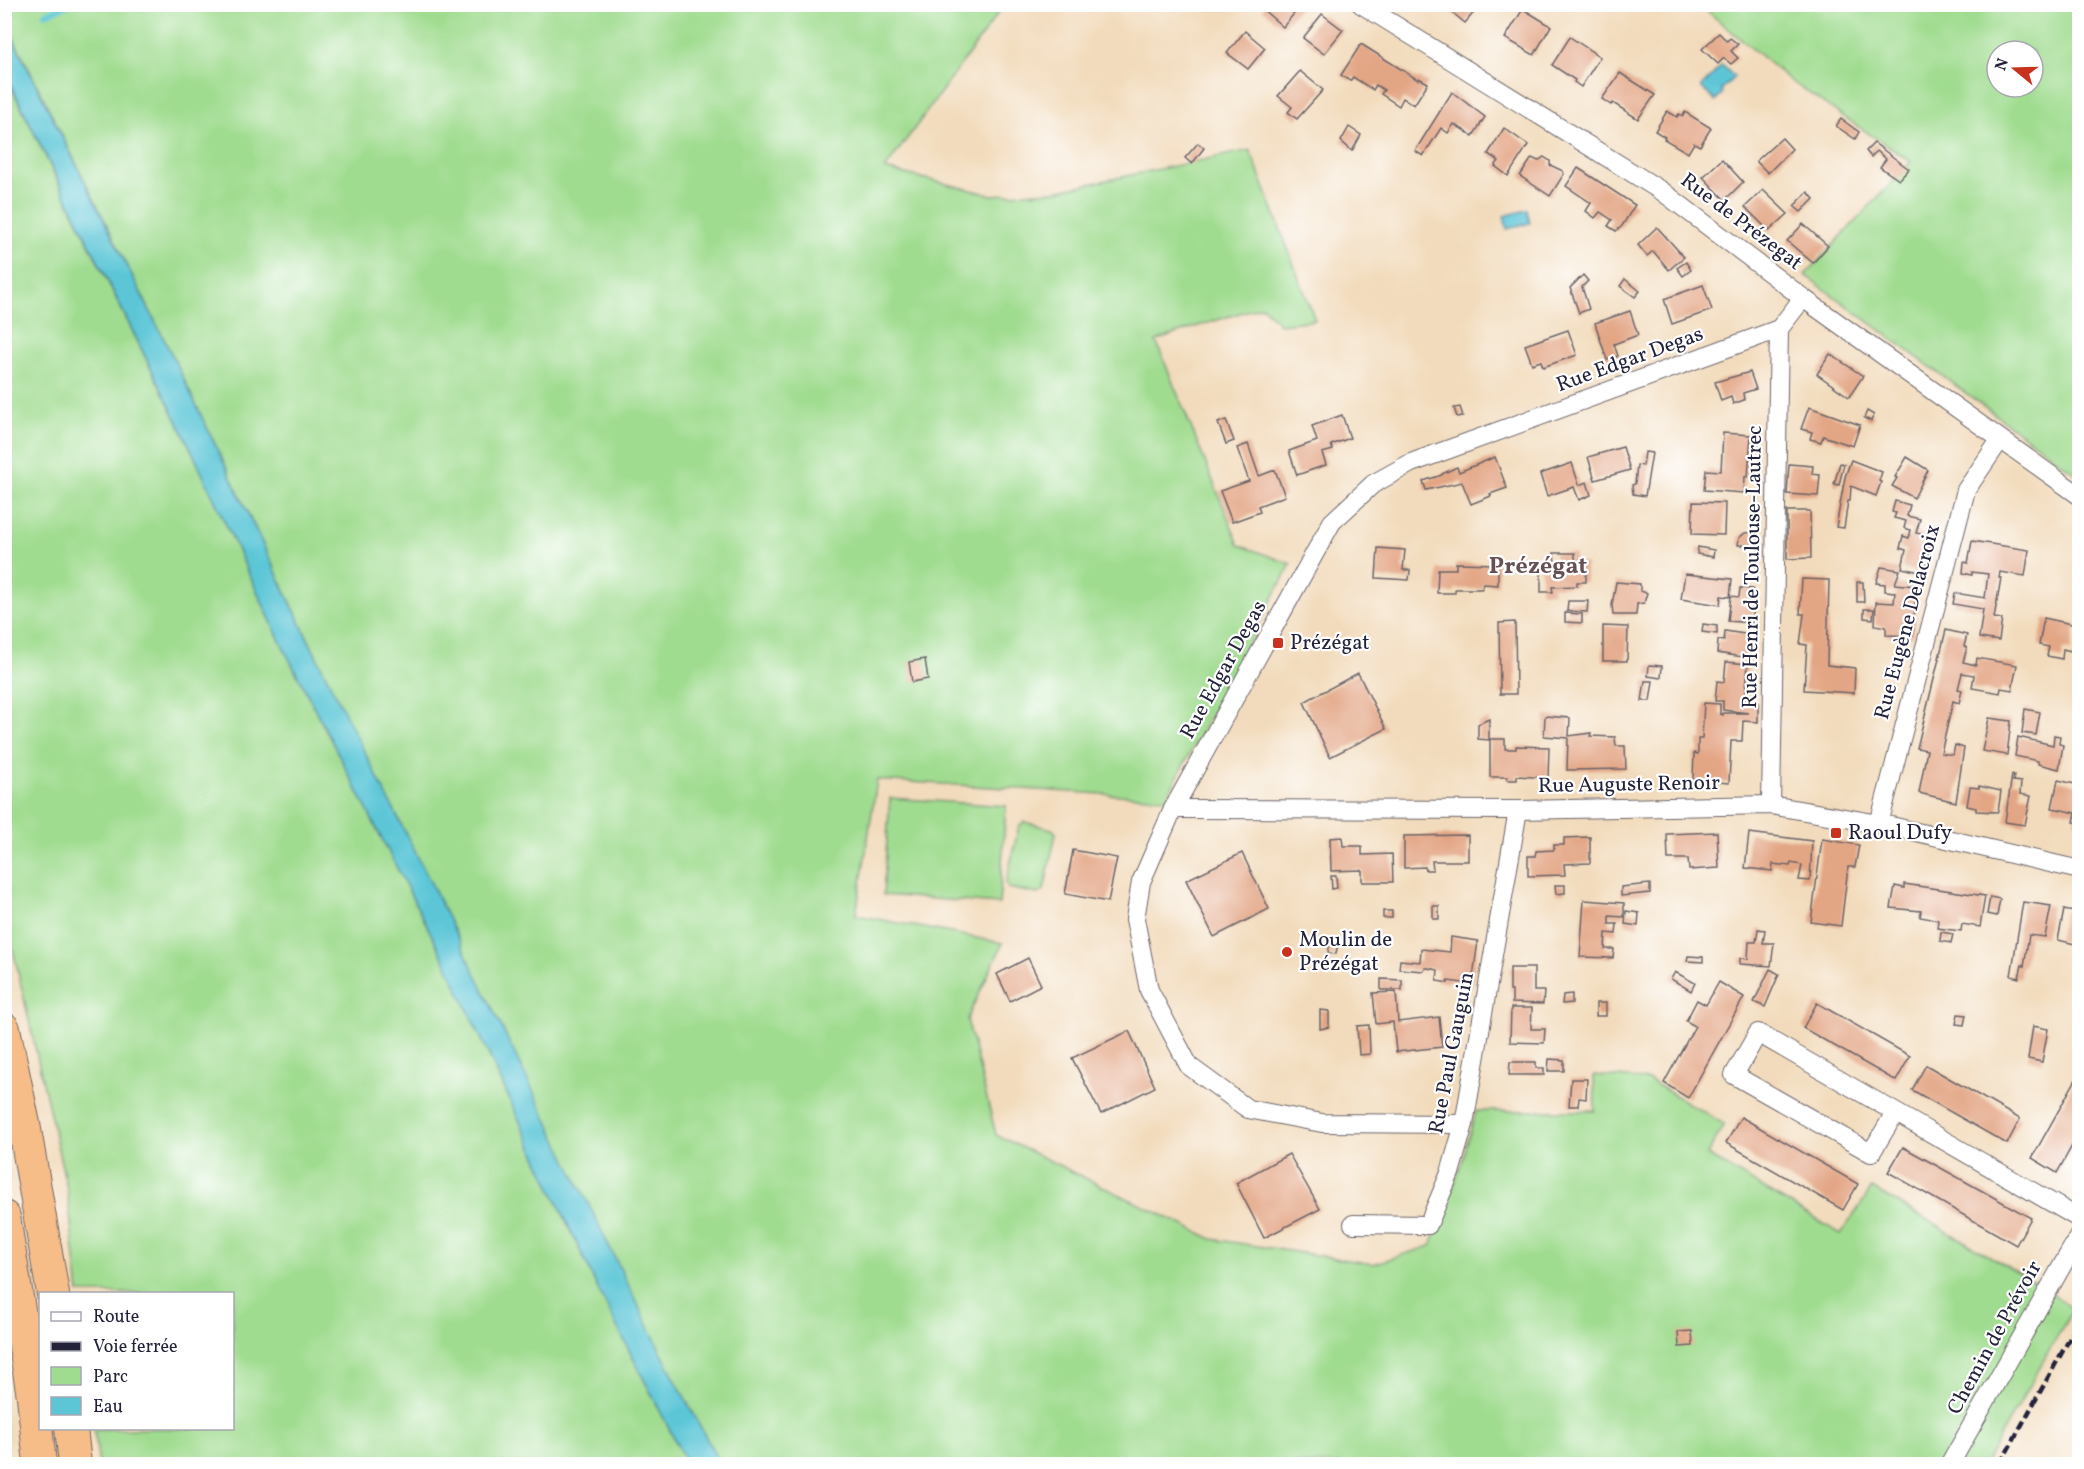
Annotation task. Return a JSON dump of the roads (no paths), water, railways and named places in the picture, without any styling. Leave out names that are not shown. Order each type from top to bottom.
[{"type":"highway","points":[[4,1029],[24,1124],[53,1292]]},
{"type":"highway","points":[[4,1216],[33,1396],[40,1464]]},
{"type":"highway","points":[[71,1430],[75,1464]]},
{"type":"street","name":"Rue de Prézegat","points":[[1362,4],[1663,192],[1803,298],[2079,496]]},
{"type":"street","points":[[1779,329],[1803,298]]},
{"type":"street","name":"Rue Henri de Toulouse-Lautrec","points":[[1771,805],[1779,329]]},
{"type":"street","name":"Rue Edgar Degas","points":[[1464,1124],[1322,1123],[1248,1109],[1190,1066],[1149,990],[1135,920],[1141,882],[1173,809],[1332,522],[1373,484],[1411,463],[1779,329]]},
{"type":"street","name":"Rue Eugène Delacroix","points":[[1879,824],[1966,490],[2000,440]]},
{"type":"street","name":"Rue Auguste Renoir","points":[[1173,809],[1518,810],[1771,805],[1879,824],[2079,870]]},
{"type":"street","name":"Rue Paul Gauguin","points":[[1353,1224],[1428,1225],[1450,1173],[1464,1124],[1518,810]]},
{"type":"street","points":[[1895,1113],[1871,1153],[1734,1075],[1758,1033],[2079,1219]]},
{"type":"street","name":"Chemin de Prévoir","points":[[1950,1464],[2079,1234]]},
{"type":"water","points":[[4,21],[177,365],[321,666],[428,877],[665,1360],[720,1464],[687,1464],[599,1291],[446,963],[281,643],[190,447],[5,73]]},
{"type":"water","points":[[1722,65],[1734,77],[1721,90],[1723,93],[1715,101],[1701,87]]},
{"type":"water","points":[[1527,210],[1530,223],[1507,229],[1504,216]]},
{"type":"waterway","points":[[45,14],[70,4]]},
{"type":"railway","points":[[2000,1464],[2080,1320]]},
{"type":"place","name":"Prézégat","points":[[1278,643]]},
{"type":"place","name":"Raoul Dufy","points":[[1836,833]]},
{"type":"place","name":"Moulin de Prézégat","points":[[1287,952]]},
{"type":"district","name":"Prézégat","points":[[1538,567]]}]
